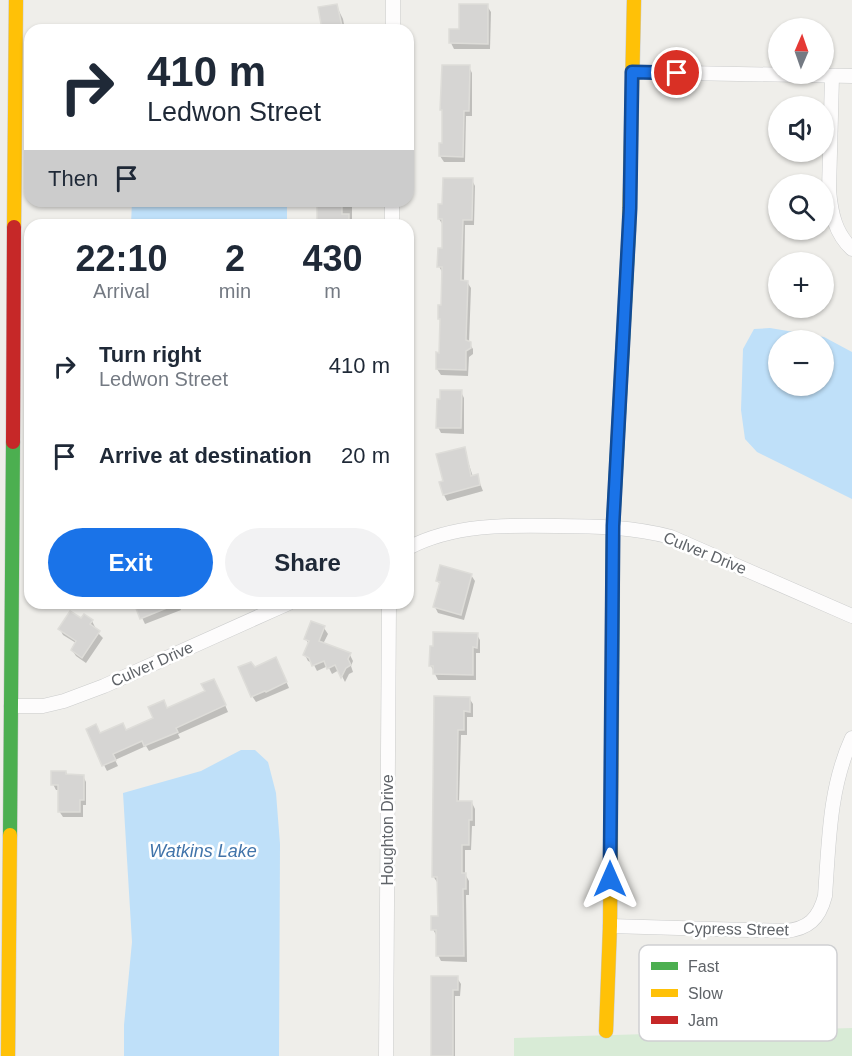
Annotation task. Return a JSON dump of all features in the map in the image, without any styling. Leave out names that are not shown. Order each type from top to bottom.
[{"type":"street","points":[[8,1056],[16,0]]},
{"type":"street","points":[[393,0],[393,24]]},
{"type":"street","points":[[606,1031],[610,926],[613,526],[630,208],[634,0]]},
{"type":"street","points":[[632,72],[768,75]]},
{"type":"street","points":[[834,77],[852,76]]},
{"type":"street","points":[[832,84],[829,190],[831,208],[836,228],[845,243],[852,249]]},
{"type":"street","name":"Culver Drive","points":[[414,545],[440,535],[511,525],[613,526],[650,531],[671,537],[852,616]]},
{"type":"street","name":"Culver Drive","points":[[11,706],[44,706],[64,701],[104,686],[275,609]]},
{"type":"street","name":"Houghton Drive","points":[[386,1056],[389,609]]},
{"type":"street","name":"Cypress Street","points":[[610,926],[785,931],[806,927],[813,922],[822,909],[825,896],[834,794],[844,756],[852,738]]},
{"type":"green space","points":[[837,1028],[852,1028],[852,1056],[514,1056],[514,1038],[639,1034],[639,1041],[837,1041]]},
{"type":"water","points":[[132,207],[287,207],[287,219],[131,219]]},
{"type":"water","points":[[754,329],[782,330],[768,330],[768,396],[834,396],[834,342],[852,352],[852,499],[757,452],[745,439],[741,410],[743,349]]},
{"type":"water","name":"Watkins Lake","points":[[241,750],[255,750],[268,762],[276,793],[280,844],[279,1056],[124,1056],[124,1025],[132,942],[123,793],[201,771]]},
{"type":"building","points":[[337,4],[342,24],[321,24],[318,7]]},
{"type":"building","points":[[459,4],[488,4],[488,44],[449,43],[449,29],[459,29]]},
{"type":"building","points":[[442,65],[470,65],[469,111],[464,111],[463,157],[439,156],[439,143],[442,143],[442,110],[440,110]]},
{"type":"building","points":[[443,178],[473,178],[472,220],[463,220],[461,280],[468,281],[466,340],[471,342],[471,348],[466,351],[466,370],[436,369],[436,352],[439,353],[438,305],[441,305],[442,267],[437,267],[438,248],[442,248],[442,219],[438,219],[438,204],[442,204]]},
{"type":"building","points":[[317,207],[342,207],[342,214],[349,214],[349,219],[317,219]]},
{"type":"building","points":[[440,390],[462,390],[461,428],[436,428],[437,399],[440,399]]},
{"type":"building","points":[[465,447],[471,476],[478,474],[480,485],[443,495],[439,482],[443,481],[436,454]]},
{"type":"building","points":[[440,565],[472,574],[461,615],[433,607],[440,582],[436,581]]},
{"type":"building","points":[[136,609],[164,609],[140,619]]},
{"type":"building","points":[[70,611],[81,618],[84,614],[93,620],[90,624],[100,631],[82,658],[71,650],[76,641],[58,629]]},
{"type":"building","points":[[311,621],[325,626],[319,641],[351,653],[348,659],[351,665],[346,668],[341,678],[335,665],[327,669],[324,661],[312,666],[309,658],[303,655],[309,641],[304,639]]},
{"type":"building","points":[[433,632],[478,633],[477,648],[473,647],[473,675],[433,674],[433,666],[429,666]]},
{"type":"building","points":[[276,657],[287,682],[251,697],[238,667],[251,662],[255,667]]},
{"type":"building","points":[[214,679],[226,705],[176,728],[178,732],[144,746],[142,741],[113,754],[116,760],[102,766],[86,729],[96,724],[100,733],[123,723],[126,730],[153,718],[148,707],[164,700],[167,708],[205,691],[201,684]]},
{"type":"building","points":[[434,696],[470,697],[470,712],[464,711],[464,730],[458,730],[457,801],[472,801],[469,845],[462,845],[462,873],[466,873],[466,889],[463,889],[464,956],[436,956],[436,930],[431,930],[431,916],[438,916],[437,877],[432,877]]},
{"type":"building","points":[[51,771],[66,771],[66,774],[84,775],[84,800],[80,800],[80,812],[58,812],[58,785],[51,785]]},
{"type":"building","points":[[431,976],[458,976],[458,990],[453,990],[453,1056],[431,1056]]},
{"type":"traffic: fast","points":[[612,683],[613,526],[629,230]]},
{"type":"traffic: fast","points":[[10,835],[13,442]]},
{"type":"traffic: slow","points":[[14,227],[16,0]]},
{"type":"traffic: slow","points":[[629,230],[634,0]]},
{"type":"traffic: slow","points":[[606,1031],[610,926],[612,683]]},
{"type":"traffic: slow","points":[[8,1056],[10,835]]},
{"type":"traffic: jam","points":[[13,442],[14,227]]},
{"type":"route","points":[[610,879],[613,526],[630,208],[632,72],[677,73]]}]
